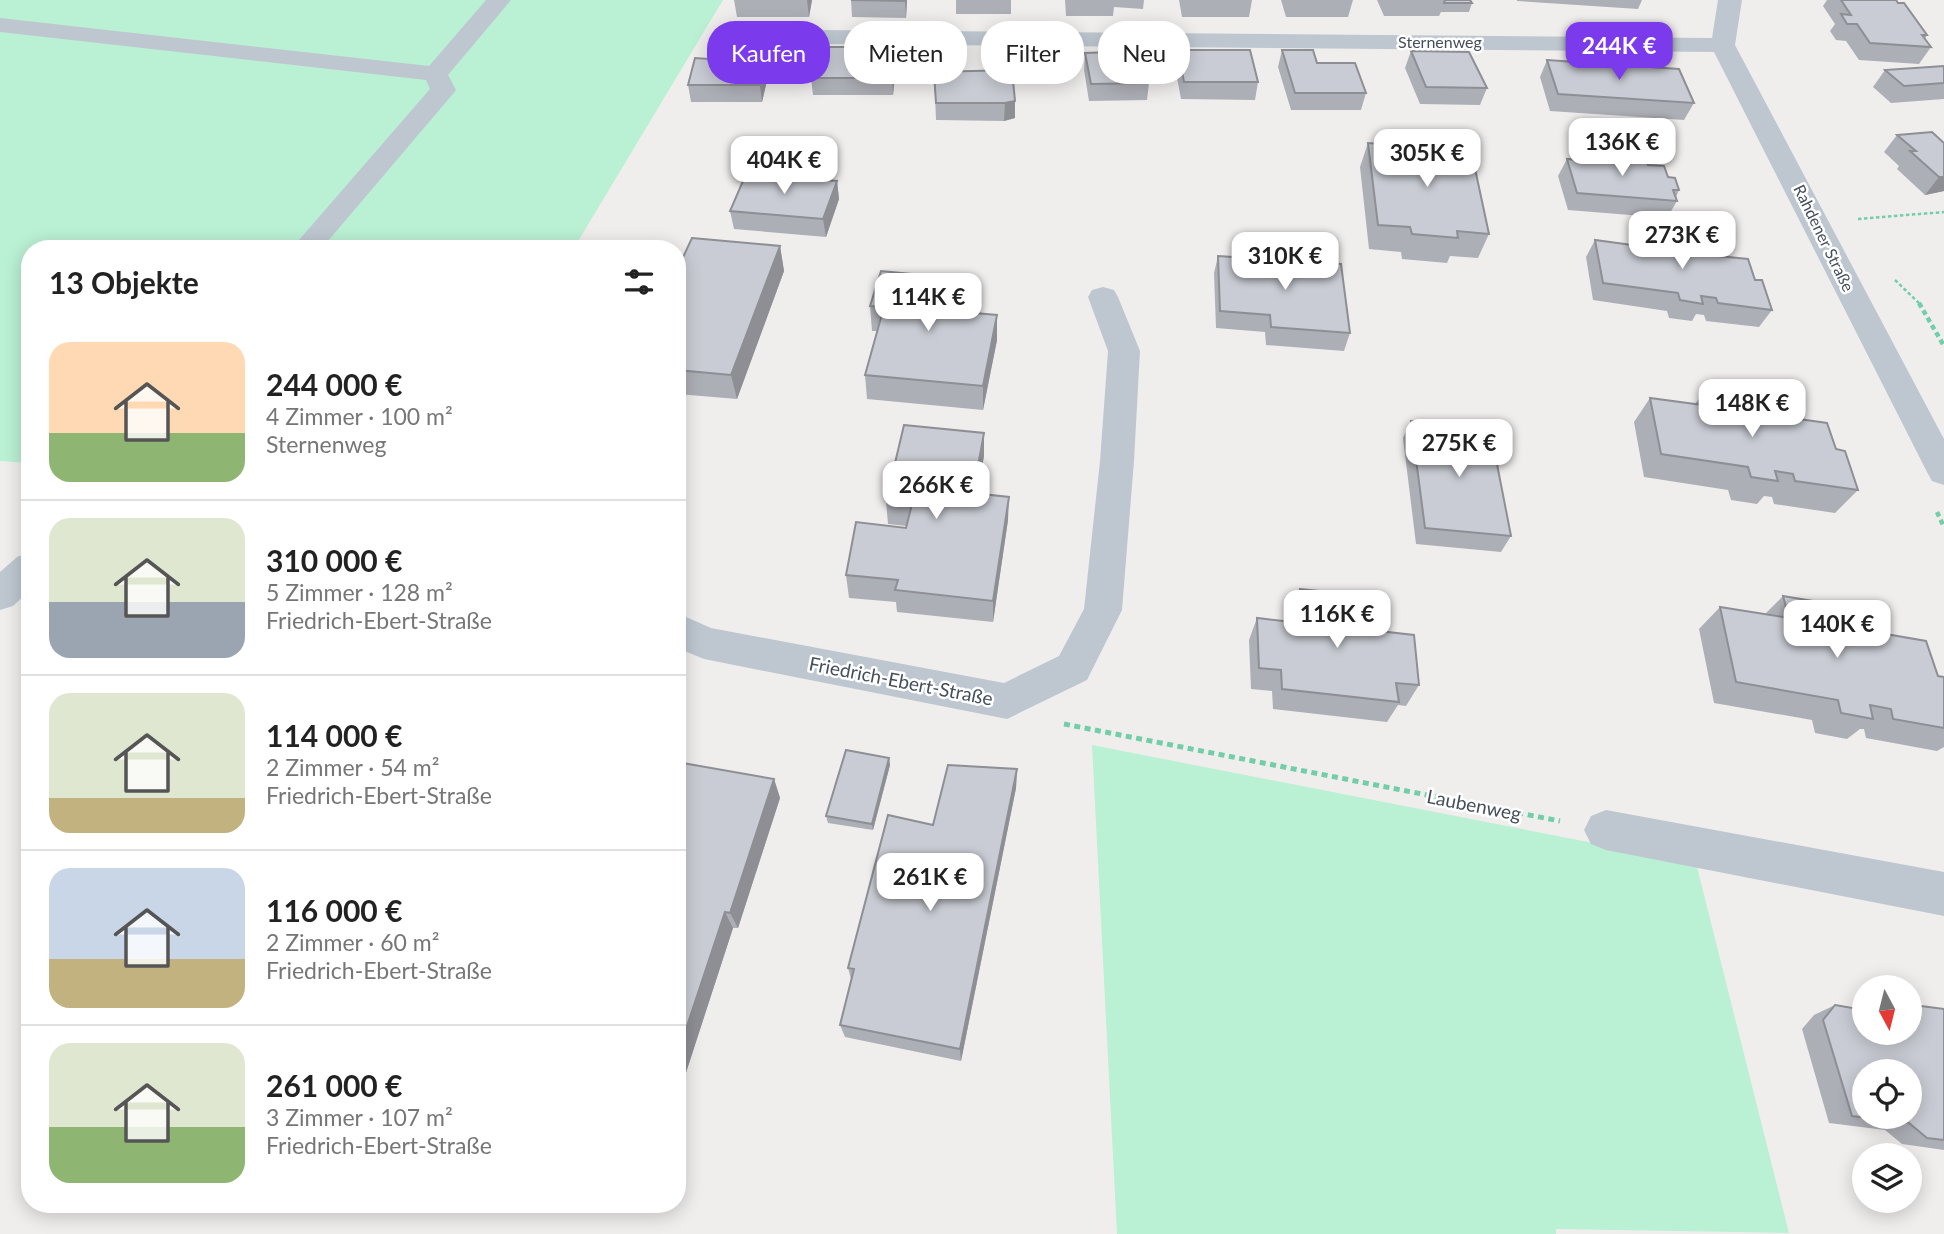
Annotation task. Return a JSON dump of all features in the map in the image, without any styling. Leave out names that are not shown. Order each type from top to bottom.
[{"type":"street","points":[[435,74],[499,0]]},
{"type":"street","points":[[1723,45],[1730,0]]},
{"type":"street","points":[[0,25],[435,74]]},
{"type":"street","name":"Sternenweg","points":[[830,37],[1723,45]]},
{"type":"street","name":"Rahdener Straße","points":[[1723,45],[1944,472]]},
{"type":"street","points":[[314,240],[443,90],[435,74]]},
{"type":"street","name":"Friedrich-Ebert-Straße","points":[[686,634],[704,643],[1007,701],[1073,668],[1103,610],[1124,351],[1102,297]]},
{"type":"street","points":[[0,595],[21,575]]},
{"type":"street","points":[[1606,830],[1944,894]]},
{"type":"path","points":[[1815,222],[1944,212]]},
{"type":"path","name":"Laubenweg","points":[[1007,701],[1068,726],[1606,830]]},
{"type":"green space","points":[[0,0],[723,0],[710,21],[707,21],[707,27],[579,240],[21,240],[21,462],[0,461]]},
{"type":"green space","points":[[1092,745],[1696,863],[1789,1233],[1556,1229],[1556,1234],[1117,1234]]},
{"type":"building","points":[[1445,0],[1470,0],[1472,3],[1444,3]]},
{"type":"building","points":[[1841,0],[1896,0],[1898,3],[1904,3],[1927,35],[1922,35],[1931,47],[1870,43],[1857,24],[1847,24],[1841,14],[1851,15]]},
{"type":"building","points":[[830,47],[844,47],[844,78],[830,78]]},
{"type":"building","points":[[1190,50],[1250,50],[1258,82],[1190,82]]},
{"type":"building","points":[[1282,50],[1313,50],[1317,63],[1355,63],[1366,93],[1295,93]]},
{"type":"building","points":[[1411,51],[1469,52],[1487,88],[1426,87]]},
{"type":"building","points":[[1085,53],[1098,53],[1098,84],[1091,84]]},
{"type":"building","points":[[695,58],[707,59],[707,84],[760,85],[688,85]]},
{"type":"building","points":[[1547,60],[1679,69],[1694,103],[1558,94]]},
{"type":"building","points":[[1944,66],[1944,83],[1904,86],[1885,70]]},
{"type":"building","points":[[967,71],[981,71],[981,84],[1013,84],[1015,101],[936,103],[935,84],[967,84]]},
{"type":"building","points":[[1932,132],[1944,143],[1944,177],[1939,177],[1910,151],[1916,151],[1897,135]]},
{"type":"building","points":[[1397,139],[1439,142],[1441,148],[1471,150],[1489,234],[1457,231],[1458,238],[1412,234],[1410,227],[1378,225],[1368,143],[1398,145]]},
{"type":"building","points":[[1586,154],[1646,159],[1648,165],[1664,166],[1668,177],[1675,178],[1679,190],[1673,190],[1677,201],[1577,193],[1567,159],[1589,161]]},
{"type":"building","points":[[746,174],[837,181],[823,219],[730,211]]},
{"type":"building","points":[[1644,234],[1715,243],[1718,256],[1748,259],[1755,280],[1762,280],[1772,310],[1718,303],[1716,298],[1701,296],[1703,304],[1680,300],[1678,293],[1603,283],[1595,240],[1647,247]]},
{"type":"building","points":[[692,238],[780,246],[731,375],[686,371],[686,251]]},
{"type":"building","points":[[1218,256],[1341,264],[1350,333],[1271,327],[1270,315],[1220,311]]},
{"type":"building","points":[[881,271],[941,277],[937,296],[965,299],[963,312],[997,315],[983,386],[865,375],[884,307],[870,306]]},
{"type":"building","points":[[1706,390],[1788,402],[1792,418],[1827,423],[1836,449],[1845,451],[1858,490],[1795,481],[1793,474],[1775,471],[1778,481],[1751,477],[1748,467],[1661,454],[1650,398],[1710,406]]},
{"type":"building","points":[[1411,421],[1490,428],[1511,536],[1425,528]]},
{"type":"building","points":[[904,425],[984,433],[973,493],[1009,497],[993,601],[895,590],[898,580],[846,575],[856,522],[906,528],[912,504],[886,501]]},
{"type":"building","points":[[1300,589],[1367,596],[1370,630],[1414,635],[1419,685],[1396,683],[1399,702],[1282,689],[1281,670],[1259,668],[1257,618],[1300,623]]},
{"type":"building","points":[[1783,596],[1879,612],[1886,634],[1926,641],[1938,676],[1944,677],[1944,728],[1893,719],[1891,709],[1870,705],[1873,719],[1841,713],[1838,700],[1736,682],[1720,607],[1789,618]]},
{"type":"building","points":[[846,750],[889,758],[872,824],[826,816]]},
{"type":"building","points":[[686,764],[774,779],[730,913],[725,912],[686,1029]]},
{"type":"building","points":[[948,765],[1017,769],[960,1049],[840,1025],[854,969],[848,968],[888,815],[933,825]]},
{"type":"building","points":[[1835,1005],[1852,1008],[1852,1045],[1922,1045],[1922,1006],[1944,1009],[1944,1140],[1927,1138],[1916,1129],[1922,1129],[1922,1059],[1852,1059],[1852,1116],[1823,1020]]}]
